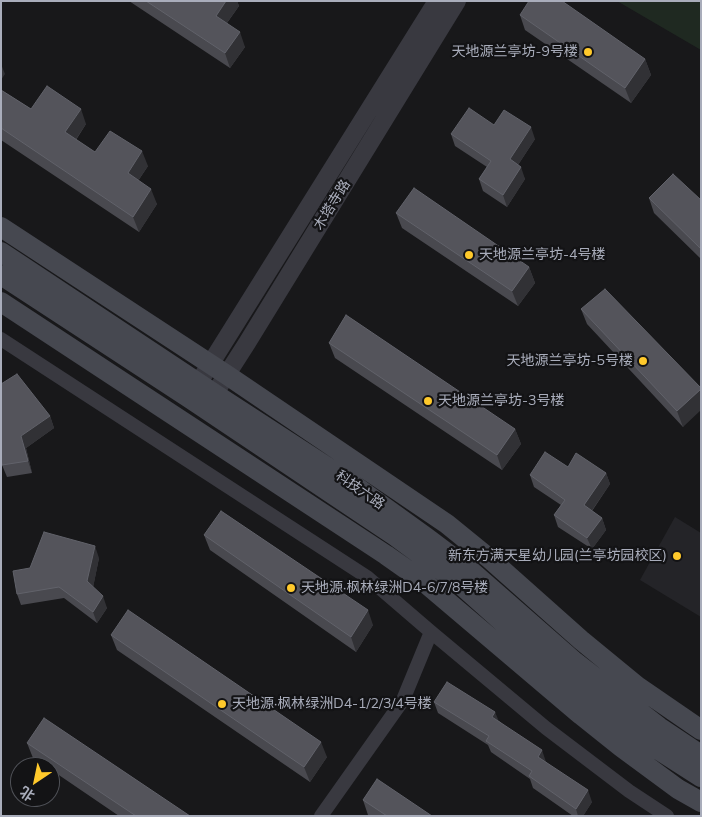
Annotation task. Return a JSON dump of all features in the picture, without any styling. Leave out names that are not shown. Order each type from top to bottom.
[{"type":"main road","points":[[1,227],[219,369],[447,524],[637,686],[701,730]]},
{"type":"main road","name":"科技六路","points":[[1,252],[460,584],[573,685],[650,745],[701,778]]},
{"type":"main road","name":"科技六路","points":[[1,275],[202,396],[347,480],[471,571],[575,662],[660,727],[701,754]]},
{"type":"main road","points":[[1,302],[378,550],[423,582],[621,747],[678,789],[701,802]]},
{"type":"street","name":"木塔寺路","points":[[219,369],[437,1]]},
{"type":"street","name":"木塔寺路","points":[[202,396],[457,1]]},
{"type":"street","points":[[1,339],[367,577],[546,728],[629,791],[666,816]]},
{"type":"street","points":[[321,816],[404,700],[431,632]]},
{"type":"shaded area","points":[[617,1],[701,1],[701,50]]},
{"type":"shaded area","name":"新东方满天星幼儿园(兰亭坊园校区)","points":[[675,517],[701,533],[701,617],[640,580]]},
{"type":"building","points":[[146,1],[226,1],[216,16],[240,32],[225,53]]},
{"type":"building","name":"天地源兰亭坊-9号楼","points":[[529,1],[562,1],[645,59],[625,88],[520,15]]},
{"type":"building","points":[[47,86],[81,109],[65,132],[95,152],[110,131],[142,151],[128,173],[151,189],[133,217],[1,128],[1,90],[31,109]]},
{"type":"building","points":[[469,108],[494,125],[504,110],[531,127],[510,159],[521,167],[503,195],[479,179],[491,161],[451,134]]},
{"type":"building","points":[[673,174],[701,200],[701,249],[649,198]]},
{"type":"building","name":"天地源兰亭坊-4号楼","points":[[414,188],[529,267],[512,291],[396,213]]},
{"type":"building","name":"天地源兰亭坊-5号楼","points":[[605,289],[701,388],[677,411],[581,309]]},
{"type":"building","name":"天地源兰亭坊-3号楼","points":[[346,315],[515,429],[497,455],[329,343]]},
{"type":"building","points":[[17,374],[50,416],[21,436],[28,461],[2,465],[1,384]]},
{"type":"building","points":[[545,452],[568,467],[576,453],[606,473],[584,505],[602,518],[587,538],[554,515],[565,500],[530,475]]},
{"type":"building","name":"天地源·枫林绿洲D4-6/7/8号楼","points":[[221,511],[368,610],[351,637],[204,535]]},
{"type":"building","points":[[44,532],[95,546],[87,581],[103,596],[93,612],[59,587],[17,594],[13,571],[30,568]]},
{"type":"building","name":"天地源·枫林绿洲D4-1/2/3/4号楼","points":[[128,610],[321,742],[304,767],[111,635]]},
{"type":"building","points":[[447,682],[495,712],[492,717],[542,750],[538,757],[588,790],[576,809],[529,776],[532,771],[486,741],[489,736],[434,702]]},
{"type":"building","points":[[44,718],[190,816],[136,816],[60,765],[60,757],[48,757],[27,743]]},
{"type":"building","points":[[377,779],[432,816],[387,816],[363,800]]},
{"type":"place","name":"天地源兰亭坊-9号楼","points":[[588,52]]},
{"type":"place","name":"天地源兰亭坊-4号楼","points":[[469,255]]},
{"type":"place","name":"天地源兰亭坊-5号楼","points":[[643,361]]},
{"type":"place","name":"天地源兰亭坊-3号楼","points":[[428,401]]},
{"type":"place","name":"新东方满天星幼儿园(兰亭坊园校区)","points":[[677,556]]},
{"type":"place","name":"天地源·枫林绿洲D4-6/7/8号楼","points":[[291,588]]},
{"type":"place","name":"天地源·枫林绿洲D4-1/2/3/4号楼","points":[[222,704]]}]
